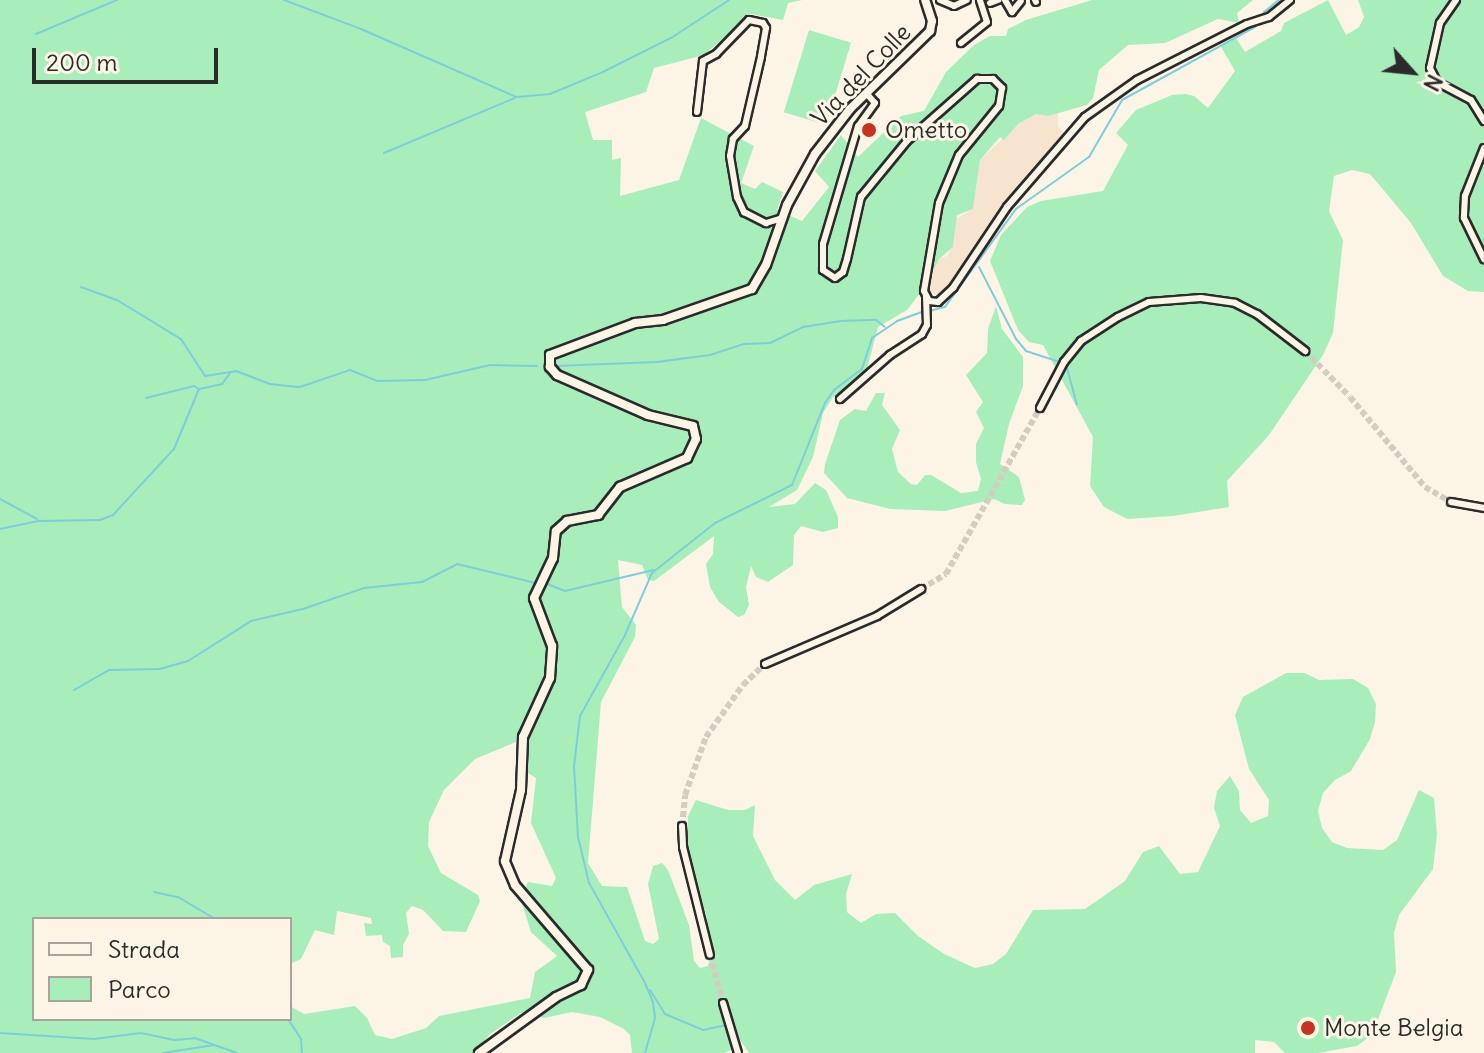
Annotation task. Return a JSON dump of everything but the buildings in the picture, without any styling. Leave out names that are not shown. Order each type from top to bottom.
[{"type":"street","name":"Via del Colle","points":[[479,1053],[556,997],[581,985],[588,970],[587,964],[515,885],[505,861],[521,790],[523,737],[550,678],[552,646],[534,598],[553,558],[556,531],[567,521],[598,515],[620,487],[687,458],[696,439],[693,426],[648,415],[557,375],[550,367],[550,355],[635,323],[663,320],[752,289],[766,265],[782,218],[815,154],[866,93],[930,31],[932,21],[925,0]]},
{"type":"street","points":[[940,0],[954,6],[967,0]]},
{"type":"street","points":[[961,43],[987,22],[980,0]]},
{"type":"street","points":[[990,3],[998,0]]},
{"type":"street","points":[[1005,0],[1012,12],[1021,1]]},
{"type":"street","points":[[926,297],[932,302],[944,298],[1007,207],[1085,117],[1137,80],[1247,24],[1269,17],[1290,0]]},
{"type":"street","points":[[1456,0],[1440,23],[1430,68],[1437,82],[1471,100],[1484,121]]},
{"type":"street","points":[[697,112],[703,61],[716,54],[749,20],[763,23],[766,28],[761,57],[745,126],[733,139],[730,156],[737,197],[744,212],[766,223],[782,218]]},
{"type":"street","points":[[840,399],[890,355],[922,334],[943,188],[959,155],[999,106],[1002,88],[993,79],[977,79],[907,141],[861,197],[843,272],[835,278],[823,270],[823,244],[854,136],[875,103],[866,93]]},
{"type":"street","points":[[1484,148],[1469,181],[1464,207],[1470,233],[1484,259]]},
{"type":"street","points":[[1040,408],[1070,353],[1094,331],[1137,307],[1180,298],[1235,303],[1257,314],[1305,351]]},
{"type":"street","points":[[1451,502],[1484,508]]},
{"type":"street","points":[[765,664],[877,616],[921,589]]},
{"type":"street","points":[[682,826],[683,847],[710,955]]},
{"type":"street","points":[[723,1003],[738,1053]]},
{"type":"shaded area","points":[[1058,113],[1058,126],[1063,133],[992,219],[946,290],[936,295],[931,293],[928,284],[939,259],[947,256],[954,244],[956,219],[973,209],[980,160],[1018,124],[1036,114]]},
{"type":"green space","points":[[0,0],[802,0],[788,3],[783,20],[751,14],[704,55],[654,68],[646,92],[585,112],[593,140],[612,140],[612,160],[621,158],[620,196],[679,180],[701,118],[754,146],[741,183],[755,189],[762,182],[783,192],[777,210],[802,221],[829,187],[815,171],[841,135],[858,157],[901,116],[924,111],[946,72],[974,45],[990,36],[1006,36],[1008,29],[1026,20],[1092,0],[1253,0],[1237,13],[1239,23],[1218,19],[1165,43],[1128,45],[1099,70],[1093,98],[1087,105],[1048,116],[1036,114],[1018,124],[1004,140],[1000,137],[980,160],[973,209],[957,215],[953,247],[939,259],[927,284],[907,310],[878,327],[866,373],[849,389],[833,397],[823,413],[813,457],[797,490],[769,507],[795,504],[815,483],[826,490],[838,517],[838,528],[823,532],[801,526],[794,535],[793,565],[768,582],[756,577],[751,566],[746,587],[749,605],[744,615],[738,617],[719,602],[710,587],[706,564],[713,554],[714,536],[654,581],[648,580],[642,565],[618,560],[622,607],[636,625],[635,637],[601,702],[588,863],[602,886],[627,887],[645,941],[653,944],[659,939],[648,884],[653,866],[662,863],[668,870],[689,925],[694,961],[700,968],[708,966],[711,957],[706,914],[692,880],[687,852],[688,816],[696,800],[728,810],[745,810],[755,805],[753,836],[775,880],[795,900],[814,885],[852,874],[846,894],[847,912],[861,923],[876,914],[895,913],[918,936],[944,954],[975,968],[993,964],[1006,954],[1033,910],[1085,909],[1125,881],[1143,852],[1159,846],[1180,874],[1198,872],[1220,826],[1214,808],[1217,791],[1230,776],[1239,791],[1240,810],[1251,823],[1268,816],[1269,800],[1249,769],[1235,715],[1243,697],[1286,673],[1305,673],[1319,680],[1353,679],[1368,688],[1376,704],[1375,722],[1370,739],[1351,771],[1335,780],[1323,793],[1318,811],[1322,828],[1332,842],[1347,848],[1383,850],[1397,840],[1419,790],[1434,798],[1437,834],[1433,869],[1399,915],[1394,933],[1396,972],[1372,1035],[1357,1046],[1318,1053],[1285,1053],[1274,1042],[1255,1040],[1255,1053],[749,1053],[727,1021],[731,1050],[724,1053],[632,1053],[630,1035],[600,1017],[572,1012],[544,1018],[521,1013],[490,1034],[474,1053],[0,1053]],"holes":[[[528,737],[528,773],[536,778],[531,823],[556,878],[552,886],[528,882],[520,897],[531,932],[557,956],[535,972],[530,998],[439,1016],[426,1028],[392,1039],[375,1035],[367,1018],[355,1006],[304,1014],[292,1007],[292,1021],[32,1021],[32,917],[292,917],[292,963],[301,959],[315,930],[334,935],[337,911],[371,918],[372,924],[364,923],[366,936],[382,935],[383,942],[390,946],[391,958],[403,957],[403,945],[409,934],[406,913],[412,906],[423,910],[443,931],[466,932],[480,901],[478,895],[441,873],[428,846],[429,822],[444,790],[475,759]]]},
{"type":"green space","points":[[1328,0],[1346,35],[1359,27],[1364,17],[1358,0],[1484,0],[1484,292],[1468,291],[1443,276],[1411,223],[1370,174],[1352,170],[1334,176],[1329,211],[1343,240],[1333,333],[1323,355],[1269,435],[1227,481],[1229,507],[1127,519],[1104,507],[1090,486],[1093,437],[1043,345],[1029,342],[1018,330],[990,261],[1001,235],[1027,207],[1041,201],[1103,191],[1128,145],[1116,133],[1136,110],[1172,95],[1185,94],[1194,96],[1208,108],[1235,71],[1220,45],[1236,38],[1245,52],[1281,31],[1284,23]]},
{"type":"green space","points":[[809,30],[851,43],[826,125],[784,112]]},
{"type":"green space","points":[[996,306],[1002,329],[1023,357],[1023,386],[1009,424],[1000,464],[1019,477],[1025,500],[1022,505],[1005,504],[994,499],[945,511],[890,509],[847,498],[824,473],[825,464],[840,420],[855,409],[866,411],[876,393],[885,393],[882,405],[900,430],[892,449],[898,472],[911,484],[917,485],[925,475],[931,475],[961,493],[978,491],[981,479],[976,462],[976,444],[984,428],[976,412],[983,402],[966,375],[987,353],[988,329]]},
{"type":"waterway","points":[[36,34],[117,0]]},
{"type":"waterway","points":[[284,0],[361,29],[517,97],[550,94],[603,72],[671,38],[729,0]]},
{"type":"waterway","points":[[1264,12],[1279,0]]},
{"type":"waterway","points":[[929,311],[945,307],[1016,209],[1089,157],[1122,100],[1255,27]]},
{"type":"waterway","points":[[384,153],[515,98]]},
{"type":"waterway","points":[[979,267],[1016,339],[1026,351],[1060,362]]},
{"type":"waterway","points":[[81,287],[117,300],[181,339],[205,376],[236,371],[270,384],[300,387],[350,370],[377,381],[425,380],[490,365],[537,366]]},
{"type":"waterway","points":[[645,1053],[655,1017],[653,1002],[589,883],[578,837],[574,766],[580,716],[625,635],[652,573],[715,523],[792,485],[825,403],[834,390],[862,369],[872,338],[897,321],[922,312]]},
{"type":"waterway","points":[[555,366],[657,362],[710,355],[744,344],[770,343],[803,327],[840,321],[876,320],[885,327]]},
{"type":"waterway","points":[[1066,364],[1077,405]]},
{"type":"waterway","points":[[146,398],[194,386],[199,389],[222,384],[230,373]]},
{"type":"waterway","points":[[0,529],[39,521],[100,520],[113,515],[174,449],[199,389]]},
{"type":"waterway","points":[[0,499],[37,519]]},
{"type":"waterway","points":[[74,690],[109,670],[160,669],[188,661],[251,621],[303,609],[364,588],[422,582],[457,564],[536,583]]},
{"type":"waterway","points":[[545,583],[565,591],[654,570]]},
{"type":"waterway","points":[[154,892],[178,897],[212,917]]},
{"type":"waterway","points":[[650,990],[665,1014],[703,1030],[726,1025],[731,1040]]},
{"type":"waterway","points":[[289,1021],[301,1039],[302,1053]]},
{"type":"waterway","points":[[0,1033],[94,1039],[141,1033],[174,1040],[195,1038],[214,1045]]},
{"type":"waterway","points":[[163,1053],[214,1045],[237,1053]]},
{"type":"tunnel","points":[[1305,351],[1350,397],[1425,487],[1451,502]]},
{"type":"tunnel","points":[[921,589],[946,574],[1040,408]]},
{"type":"tunnel","points":[[682,826],[685,795],[706,737],[743,685],[765,664]]},
{"type":"tunnel","points":[[710,955],[723,1003]]},
{"type":"place","name":"Ometto","points":[[869,130]]},
{"type":"place","name":"Monte Belgia","points":[[1308,1028]]}]
